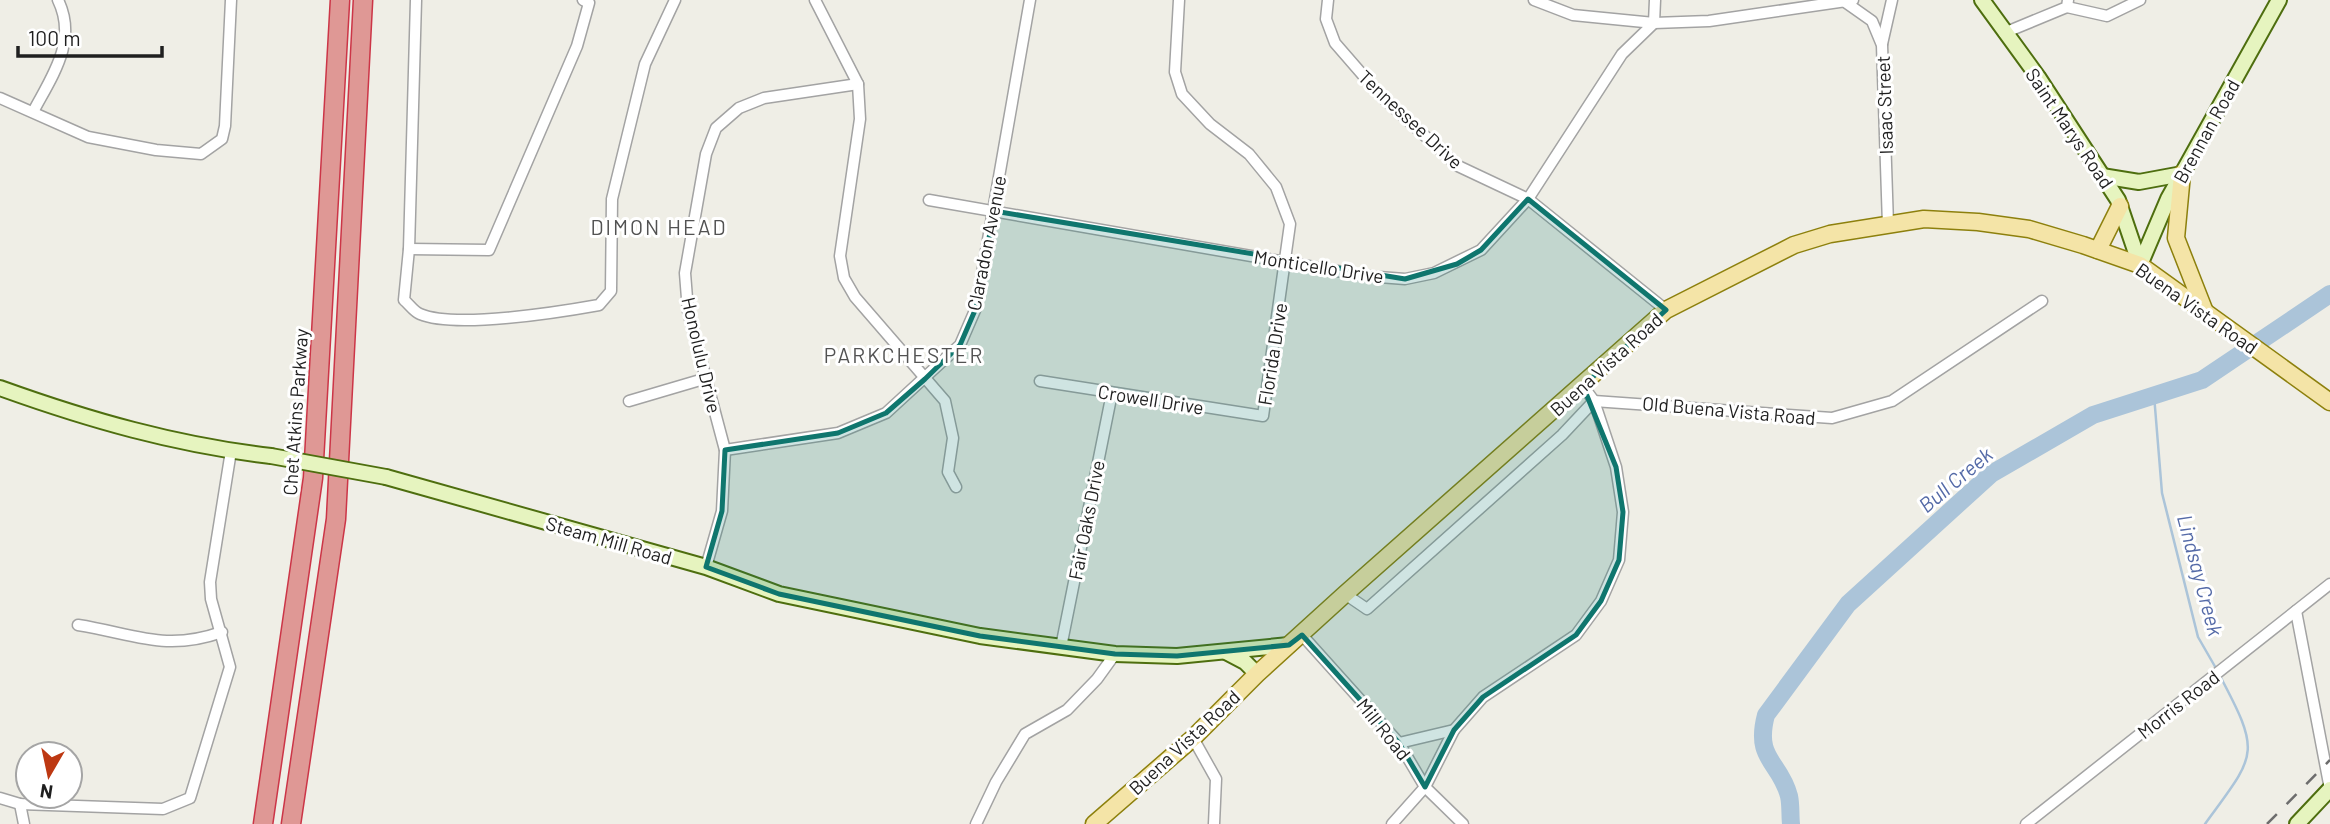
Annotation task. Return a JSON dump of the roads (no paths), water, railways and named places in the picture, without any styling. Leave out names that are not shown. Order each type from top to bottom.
[{"type":"highway","name":"Chet Atkins Parkway","points":[[263,824],[313,478],[340,0]]},
{"type":"highway","points":[[293,824],[336,519],[363,0]]},
{"type":"highway","points":[[251,824],[274,750]]},
{"type":"main road","points":[[2182,174],[2176,238],[2206,314]]},
{"type":"main road","points":[[2098,250],[2120,206]]},
{"type":"main road","name":"Buena Vista Road","points":[[1094,824],[1193,738],[1256,674],[1583,386],[1665,310],[1794,245],[1830,234],[1924,219],[1978,222],[2029,229],[2140,265],[2330,402]]},
{"type":"street","points":[[33,112],[67,38],[63,11],[58,0]]},
{"type":"street","points":[[0,98],[88,137],[156,150],[201,154],[222,139],[231,0]]},
{"type":"street","points":[[416,0],[409,249],[404,300],[418,314],[439,318],[533,316],[599,304],[606,299],[611,290],[612,199],[631,131],[635,97],[645,64],[675,0]]},
{"type":"street","points":[[409,249],[489,250],[577,46],[589,3],[583,0]]},
{"type":"street","points":[[815,0],[858,84],[860,119],[840,256],[844,278],[855,297],[945,401],[953,438],[948,472],[957,487]]},
{"type":"street","name":"Claradon Avenue","points":[[725,450],[838,433],[886,413],[960,345],[976,308],[1030,0]]},
{"type":"street","name":"Florida Drive","points":[[1179,0],[1175,72],[1182,94],[1210,124],[1249,154],[1276,187],[1290,224],[1263,416]]},
{"type":"street","name":"Tennessee Drive","points":[[1328,0],[1326,19],[1335,43],[1381,96],[1458,166],[1528,199],[1665,310]]},
{"type":"street","points":[[1534,0],[1573,15],[1654,23],[1709,21],[1849,1]]},
{"type":"street","points":[[1654,23],[1655,0]]},
{"type":"street","points":[[1882,45],[1892,0]]},
{"type":"street","name":"Saint Marys Road","points":[[1982,0],[2038,77],[2120,206],[2140,265]]},
{"type":"street","points":[[2004,33],[2068,3],[2108,16],[2140,0]]},
{"type":"street","name":"Brennan Road","points":[[2140,265],[2182,174],[2279,0]]},
{"type":"street","name":"Isaac Street","points":[[1849,1],[1872,21],[1882,45],[1888,225]]},
{"type":"street","name":"Monticello Drive","points":[[929,200],[1366,276],[1405,279],[1434,273],[1481,250],[1528,199],[1622,54],[1654,23]]},
{"type":"street","name":"Honolulu Drive","points":[[706,568],[722,511],[725,450],[688,311],[685,273],[706,154],[716,128],[739,108],[764,98],[858,84]]},
{"type":"street","points":[[2102,176],[2139,182],[2182,174]]},
{"type":"street","name":"Old Buena Vista Road","points":[[1594,401],[1832,418],[1892,401],[2042,301]]},
{"type":"street","points":[[629,401],[707,377]]},
{"type":"street","name":"Crowell Drive","points":[[1040,382],[1263,416]]},
{"type":"street","points":[[1392,824],[1425,786],[1454,730],[1483,697],[1576,635],[1601,601],[1619,560],[1623,512],[1616,467],[1594,401],[1583,386]]},
{"type":"street","name":"Steam Mill Road","points":[[0,388],[98,423],[231,451],[386,477],[706,568],[779,594],[980,636],[1115,654],[1177,656],[1224,652],[1296,640]]},
{"type":"street","name":"Fair Oaks Drive","points":[[1061,648],[1112,393]]},
{"type":"street","points":[[1345,594],[1367,608],[1562,435],[1594,401]]},
{"type":"street","points":[[84,806],[163,809],[190,798],[230,667],[211,599],[210,582],[231,451]]},
{"type":"street","name":"Morris Road","points":[[2026,824],[2330,584]]},
{"type":"street","points":[[2296,611],[2330,789],[2297,824]]},
{"type":"street","points":[[78,625],[173,644],[194,642],[222,632]]},
{"type":"street","name":"Mill Road","points":[[1296,640],[1399,743],[1425,786],[1463,824]]},
{"type":"street","points":[[1224,652],[1245,662],[1256,674]]},
{"type":"street","points":[[976,824],[996,782],[1026,734],[1067,710],[1097,679],[1115,654]]},
{"type":"street","points":[[1399,743],[1454,730]]},
{"type":"street","points":[[1193,738],[1216,779],[1214,824]]},
{"type":"waterway","name":"Bull Creek","points":[[1791,824],[1789,796],[1785,784],[1763,742],[1766,715],[1848,604],[1991,474],[2093,415],[2202,380],[2330,294]]},
{"type":"waterway","name":"Lindsay Creek","points":[[2154,395],[2162,493],[2198,637],[2217,670]]},
{"type":"waterway","name":"Lindsay Creek","points":[[2205,824],[2235,782],[2247,753],[2243,723],[2220,676]]},
{"type":"railway","points":[[2267,824],[2330,760]]},
{"type":"district","name":"DIMON HEAD","points":[[659,226]]},
{"type":"district","name":"PARKCHESTER","points":[[904,354]]}]
